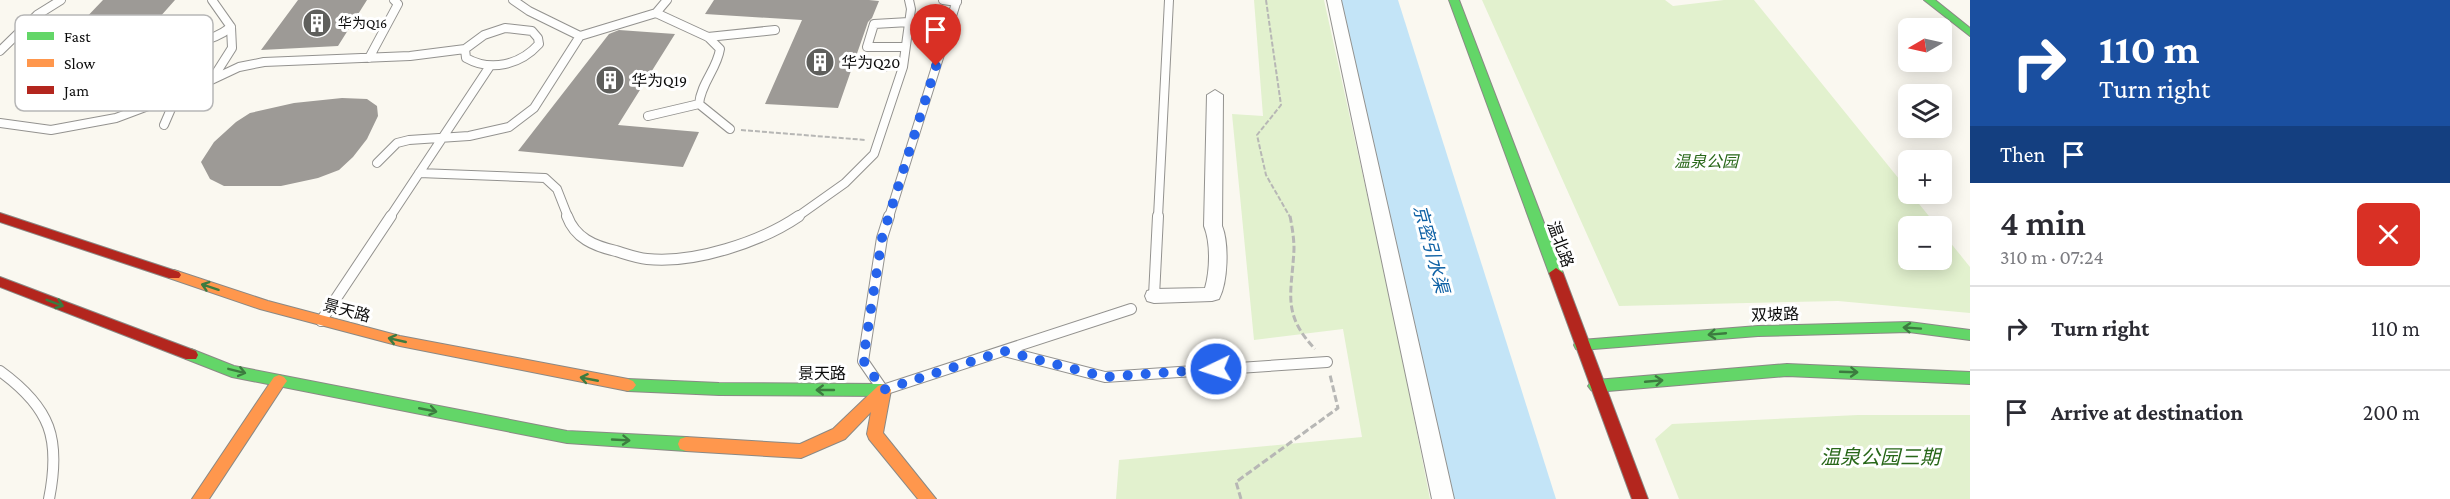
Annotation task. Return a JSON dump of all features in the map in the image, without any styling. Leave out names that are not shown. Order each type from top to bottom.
[{"type":"street","points":[[1334,0],[1443,499]]},
{"type":"street","name":"温北路","points":[[1454,0],[1640,499]]},
{"type":"street","points":[[1929,0],[1970,33]]},
{"type":"street","points":[[1154,296],[1212,294],[1217,277],[1216,233],[1213,226],[1215,95]]},
{"type":"street","name":"景天路","points":[[0,217],[254,302],[321,321],[400,341],[618,385],[720,389],[883,390]]},
{"type":"street","points":[[0,282],[232,371],[567,437],[801,451],[839,434],[883,390]]},
{"type":"street","name":"双坡路","points":[[1581,345],[1758,331],[1909,327],[1970,335]]},
{"type":"street","points":[[1596,386],[1787,370],[1970,378]]},
{"type":"street","points":[[200,499],[279,381]]},
{"type":"street","points":[[883,390],[875,434],[928,499]]},
{"type":"lane","points":[[37,15],[61,0]]},
{"type":"lane","points":[[212,0],[231,27],[235,37],[232,51],[213,79]]},
{"type":"lane","points":[[369,58],[398,4],[394,0]]},
{"type":"lane","points":[[513,0],[533,14],[563,25],[580,36]]},
{"type":"lane","points":[[377,163],[398,143],[409,140],[470,136],[509,128],[534,108],[580,36],[656,13],[667,0]]},
{"type":"lane","points":[[419,173],[545,178],[557,189],[572,229],[598,247],[648,259],[699,256],[757,240],[796,218],[845,183],[874,154],[903,67],[909,22],[909,0]]},
{"type":"lane","points":[[943,0],[957,1],[882,238],[863,360],[883,390],[1131,309]]},
{"type":"lane","points":[[1154,296],[1169,0]]},
{"type":"lane","points":[[656,13],[708,37],[720,49],[719,61],[699,92],[699,104]]},
{"type":"lane","points":[[905,47],[867,46],[874,24],[909,22]]},
{"type":"lane","points":[[213,38],[224,35],[231,27]]},
{"type":"lane","points":[[213,80],[239,67],[264,62],[369,58],[465,49],[482,35],[506,28],[528,30],[539,38],[539,44],[526,56],[515,61],[490,66],[471,62],[466,58],[465,49]]},
{"type":"lane","points":[[708,37],[775,30]]},
{"type":"lane","points":[[0,51],[15,36]]},
{"type":"lane","points":[[321,321],[490,66]]},
{"type":"lane","points":[[648,116],[699,104]]},
{"type":"lane","points":[[699,104],[730,129]]},
{"type":"lane","points":[[0,123],[51,130],[116,118],[135,111]]},
{"type":"lane","points":[[164,126],[170,111]]},
{"type":"lane","points":[[1004,351],[1105,377],[1327,362]]},
{"type":"lane","points":[[0,371],[15,380],[40,413],[52,434],[55,464],[49,499]]},
{"type":"path","points":[[1241,499],[1236,482],[1338,408],[1327,362],[1302,335],[1289,301],[1294,246],[1290,214],[1266,175],[1257,135],[1281,105],[1266,0]]},
{"type":"path","points":[[730,129],[878,141]]},
{"type":"green space","points":[[1254,0],[1324,0],[1395,321],[1430,499],[1116,499],[1119,460],[1362,437],[1343,329],[1254,340],[1232,114],[1263,116]]},
{"type":"green space","name":"温泉公园","points":[[1482,0],[1665,0],[1673,6],[1724,0],[1754,0],[1898,178],[1898,204],[1919,204],[1929,216],[1898,216],[1898,270],[1952,270],[1952,245],[1970,267],[1970,313],[1838,301],[1619,306]]},
{"type":"green space","name":"温泉公园三期","points":[[1858,415],[1970,415],[1970,499],[1679,499],[1655,439],[1672,424]]},
{"type":"water","name":"京密引水渠","points":[[1339,0],[1398,0],[1556,499],[1449,499]]},
{"type":"building","points":[[103,0],[175,0],[162,15],[89,15]]},
{"type":"building","name":"华为Q16","points":[[298,0],[367,0],[338,46],[261,50]]},
{"type":"building","name":"华为Q20","points":[[714,0],[879,1],[868,22],[838,108],[765,104],[802,20],[705,14]]},
{"type":"building","name":"华为Q19","points":[[619,30],[675,34],[618,125],[699,132],[683,167],[518,151],[609,34]]},
{"type":"building","points":[[342,98],[367,99],[377,106],[378,116],[367,139],[339,170],[318,178],[281,186],[224,186],[210,179],[201,162],[214,142],[250,113],[294,103]]},
{"type":"traffic: fast","points":[[1454,0],[1556,273]]},
{"type":"traffic: fast","points":[[1929,0],[1970,33]]},
{"type":"traffic: fast","points":[[1581,345],[1758,331],[1909,327],[1970,335]]},
{"type":"traffic: fast","points":[[191,355],[232,371],[567,437],[686,444]]},
{"type":"traffic: fast","points":[[1596,386],[1787,370],[1970,378]]},
{"type":"traffic: fast","points":[[628,385],[719,389],[883,390]]},
{"type":"traffic: slow","points":[[174,275],[265,305],[400,341],[628,385]]},
{"type":"traffic: slow","points":[[200,499],[279,381]]},
{"type":"traffic: slow","points":[[686,444],[801,451],[839,434],[883,390]]},
{"type":"traffic: slow","points":[[883,390],[875,434],[928,499]]},
{"type":"traffic: jam","points":[[0,217],[174,275]]},
{"type":"traffic: jam","points":[[1556,273],[1640,499]]},
{"type":"traffic: jam","points":[[0,282],[191,355]]},
{"type":"place","name":"华为Q16","points":[[317,23]]},
{"type":"place","name":"华为Q20","points":[[820,62]]},
{"type":"place","name":"华为Q19","points":[[610,80]]},
{"type":"route","points":[[936,66],[882,238],[863,360],[883,390],[1004,351],[1105,377],[1216,369]]}]
